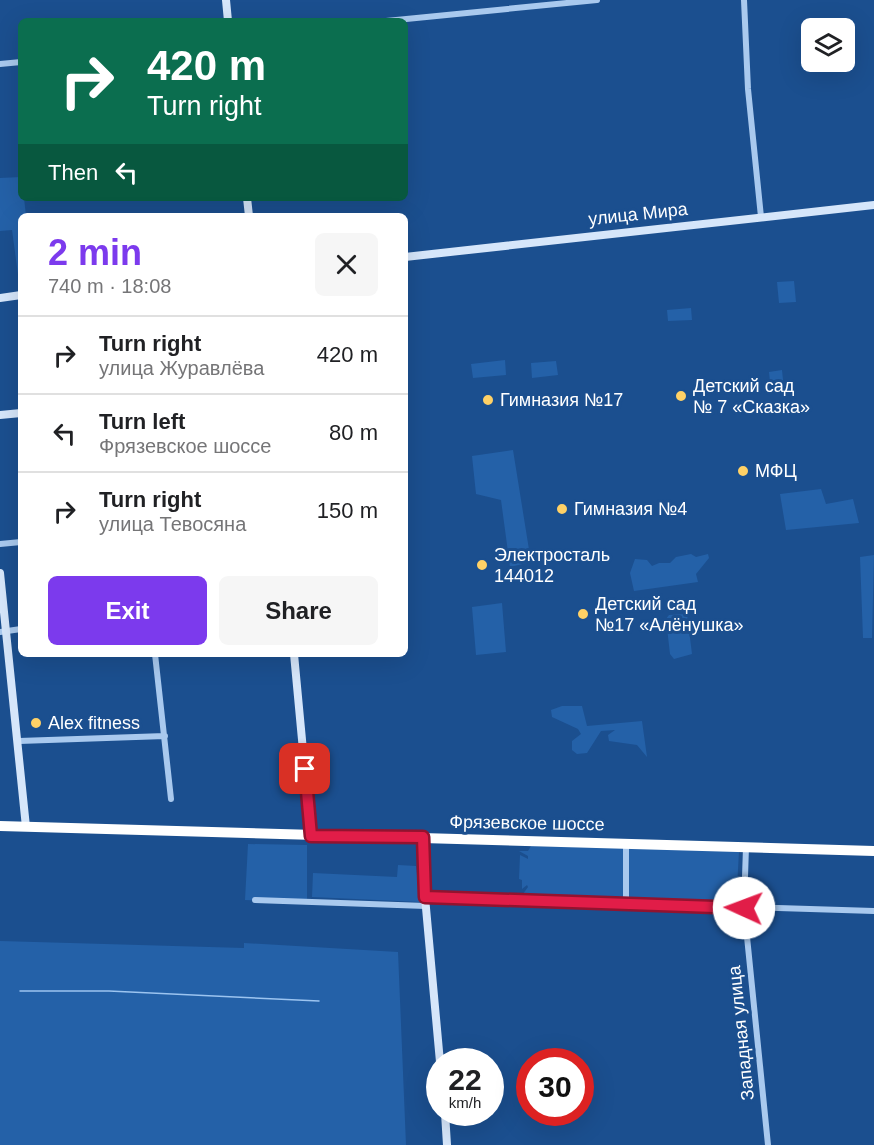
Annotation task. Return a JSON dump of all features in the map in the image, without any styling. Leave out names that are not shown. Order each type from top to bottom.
[{"type":"highway","name":"Фрязевское шоссе","points":[[0,826],[874,850]]},
{"type":"main road","points":[[226,0],[228,18]]},
{"type":"main road","name":"улица Мира","points":[[408,256],[874,205]]},
{"type":"main road","points":[[0,298],[18,295]]},
{"type":"main road","points":[[0,415],[18,413]]},
{"type":"main road","points":[[0,573],[3,631],[19,741],[26,826]]},
{"type":"main road","points":[[294,657],[311,836]]},
{"type":"main road","points":[[423,837],[425,902],[439,1048]]},
{"type":"main road","points":[[445,1126],[447,1145]]},
{"type":"street","points":[[408,19],[567,1],[597,0]]},
{"type":"street","points":[[744,0],[748,89],[761,217]]},
{"type":"street","points":[[0,64],[18,62]]},
{"type":"street","points":[[0,544],[18,542]]},
{"type":"street","points":[[3,631],[18,629]]},
{"type":"street","points":[[155,657],[171,799]]},
{"type":"street","points":[[19,741],[165,736]]},
{"type":"street","points":[[626,842],[626,903]]},
{"type":"street","name":"Западная улица","points":[[746,845],[744,908],[768,1145]]},
{"type":"street","points":[[255,900],[626,903],[874,912]]},
{"type":"shaded area","points":[[18,177],[18,201],[24,201],[26,213],[18,213],[18,275],[12,230],[0,231],[0,178]]},
{"type":"shaded area","points":[[794,281],[796,302],[779,303],[777,282]]},
{"type":"shaded area","points":[[691,308],[692,320],[668,321],[667,310]]},
{"type":"shaded area","points":[[505,360],[506,375],[473,378],[471,364]]},
{"type":"shaded area","points":[[556,361],[558,375],[532,378],[531,363]]},
{"type":"shaded area","points":[[782,370],[784,390],[771,392],[769,372]]},
{"type":"shaded area","points":[[513,450],[531,562],[510,567],[501,500],[476,494],[472,456]]},
{"type":"shaded area","points":[[821,489],[826,504],[853,499],[859,523],[786,530],[780,494]]},
{"type":"shaded area","points":[[691,554],[696,557],[708,554],[709,558],[696,574],[698,582],[634,591],[630,573],[635,559],[647,560],[652,566],[659,563],[670,563],[676,557]]},
{"type":"shaded area","points":[[874,555],[872,638],[863,638],[860,557]]},
{"type":"shaded area","points":[[502,603],[506,652],[476,655],[472,607]]},
{"type":"shaded area","points":[[687,614],[692,654],[674,659],[670,654],[666,619],[669,615]]},
{"type":"shaded area","points":[[562,706],[582,706],[587,726],[642,721],[647,757],[637,745],[609,741],[608,735],[615,730],[601,731],[587,753],[577,754],[572,750],[572,741],[581,734],[578,729],[552,717],[551,710]]},
{"type":"shaded area","points":[[248,844],[307,845],[307,903],[245,900]]},
{"type":"shaded area","points":[[531,846],[739,851],[736,907],[512,897],[513,894],[523,894],[528,887],[527,885],[522,889],[522,880],[519,879],[520,855],[528,859],[528,856],[519,851],[528,851]]},
{"type":"shaded area","points":[[398,865],[416,866],[420,902],[312,897],[313,873],[397,877]]},
{"type":"shaded area","points":[[0,941],[244,948],[244,943],[398,952],[406,1145],[0,1145]]},
{"type":"waterway","points":[[20,991],[109,991],[319,1001]]},
{"type":"place","name":"Детский сад № 7 «Сказка»","points":[[681,396]]},
{"type":"place","name":"Гимназия №17","points":[[488,400]]},
{"type":"place","name":"МФЦ","points":[[743,471]]},
{"type":"place","name":"Гимназия №4","points":[[562,509]]},
{"type":"place","name":"Электросталь 144012","points":[[482,565]]},
{"type":"place","name":"Детский сад №17 «Алёнушка»","points":[[583,614]]},
{"type":"place","name":"Alex fitness","points":[[36,723]]},
{"type":"route","points":[[305,769],[311,836],[423,837],[425,897],[744,908]]}]
